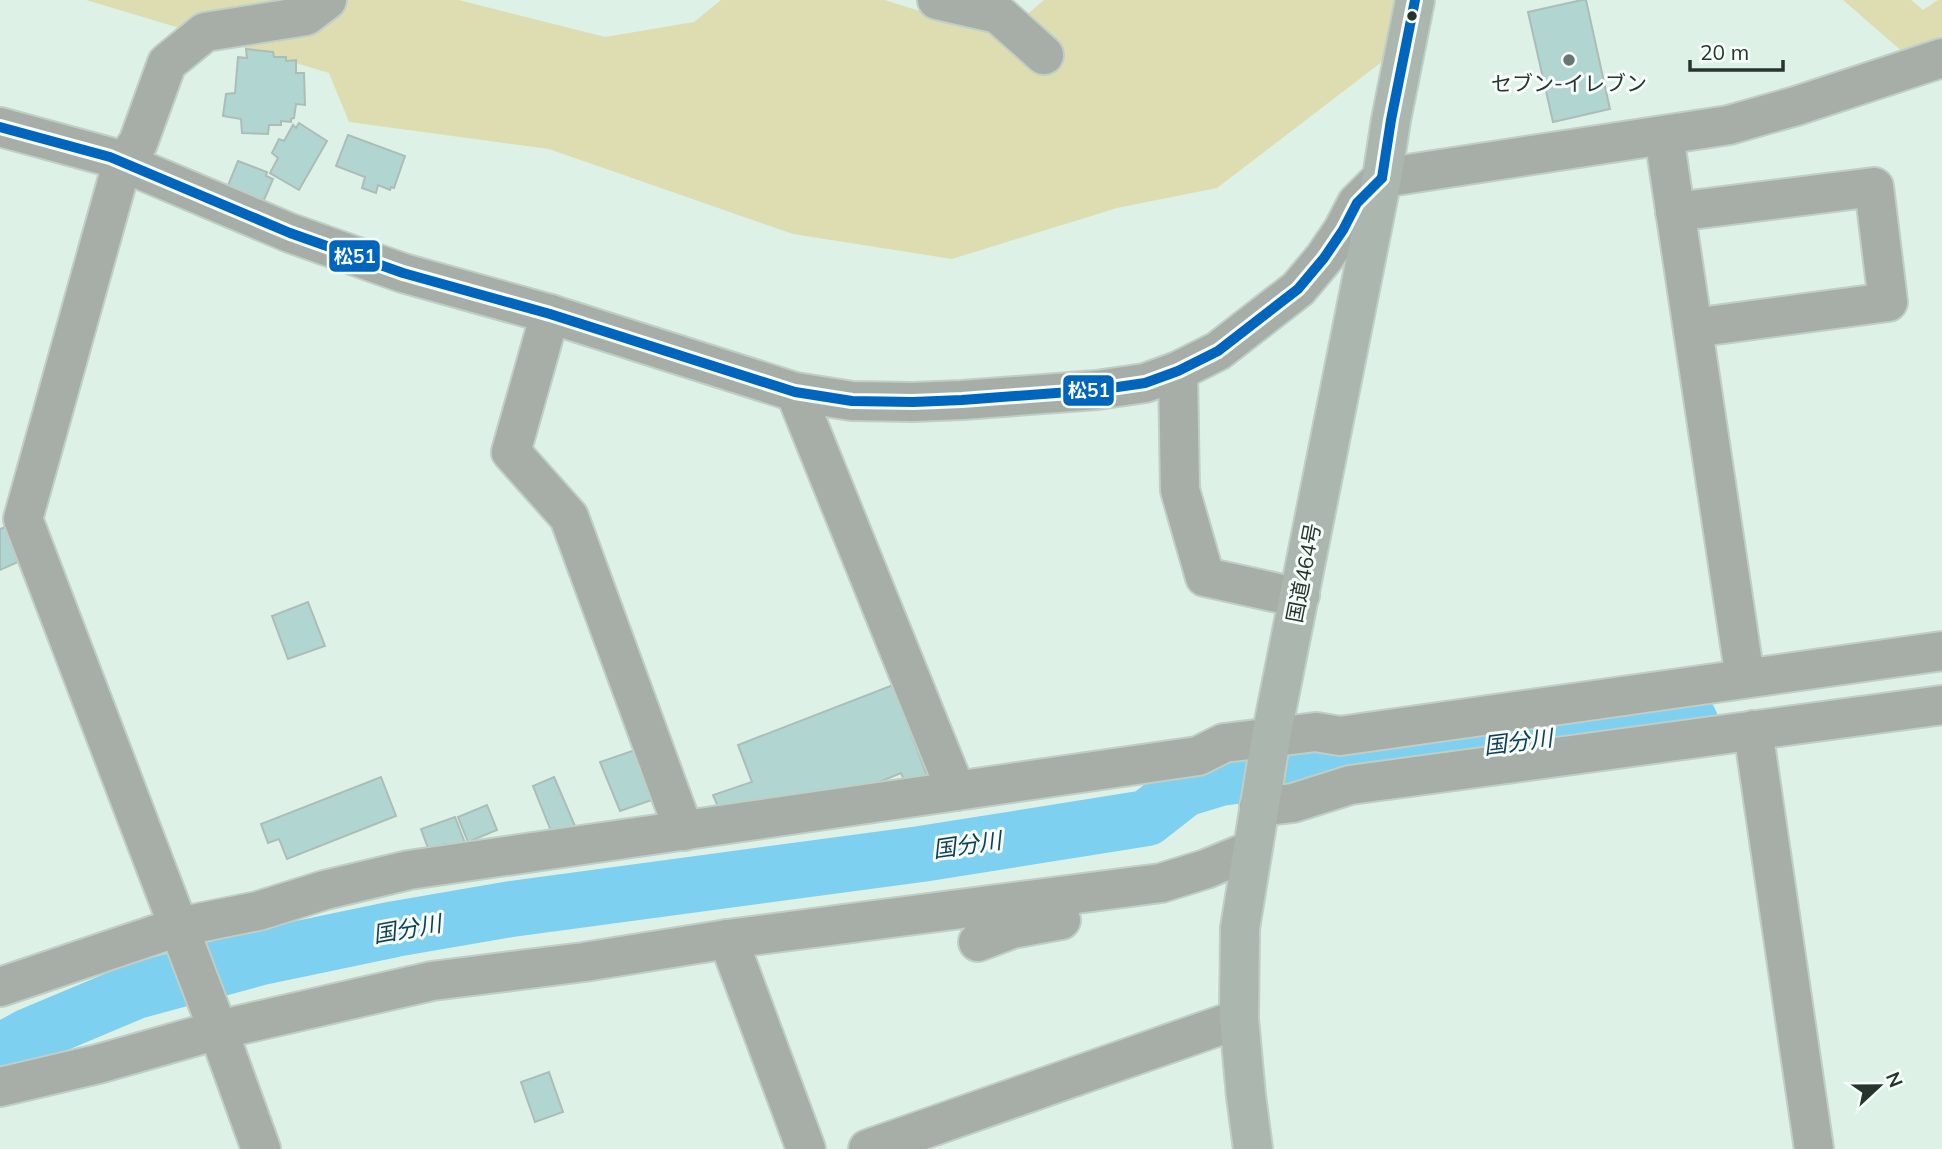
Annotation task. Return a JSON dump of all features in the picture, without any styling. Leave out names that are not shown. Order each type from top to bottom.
[{"type":"highway","name":"国道464号","points":[[1253,1149],[1239,1019],[1240,928],[1272,737],[1415,0]]},
{"type":"street","points":[[261,1149],[23,519],[123,163],[138,143],[167,63],[205,32],[306,16],[327,0]]},
{"type":"street","points":[[937,0],[998,14],[1044,55]]},
{"type":"street","points":[[0,127],[110,157],[290,233],[390,269],[550,314],[795,392],[852,401],[913,402],[1097,390],[1145,383],[1218,352],[1298,289],[1324,258],[1357,203],[1382,178],[1729,125],[1942,58]]},
{"type":"street","points":[[1664,136],[1745,678]]},
{"type":"street","points":[[1675,212],[1874,187],[1888,302],[1693,328]]},
{"type":"street","points":[[550,314],[510,452],[569,517],[684,831]]},
{"type":"street","points":[[1178,371],[1180,490],[1205,577],[1282,594],[1300,595]]},
{"type":"street","points":[[795,392],[956,791]]},
{"type":"street","points":[[0,986],[181,937],[325,890],[409,870],[1198,756],[1224,743],[1316,732],[1340,736],[1942,651]]},
{"type":"street","points":[[1259,807],[1293,803],[1350,786],[1942,705]]},
{"type":"street","points":[[1753,730],[1814,1149]]},
{"type":"street","points":[[0,1087],[98,1064],[214,1019],[432,981],[584,962],[728,939],[1161,883],[1206,869],[1249,868]]},
{"type":"street","points":[[978,942],[1012,929],[1249,868]]},
{"type":"street","points":[[728,939],[806,1149]]},
{"type":"street","points":[[868,1149],[1239,1019]]},
{"type":"green space","points":[[86,0],[459,0],[605,37],[694,22],[721,0],[885,0],[1001,37],[1044,0],[1396,0],[1383,61],[1217,188],[1117,208],[952,259],[793,234],[549,149],[349,122],[329,73]]},
{"type":"green space","points":[[1843,0],[1911,0],[1923,10],[1942,0],[1942,40],[1912,60]]},
{"type":"building","name":"セブン-イレブン","points":[[1586,0],[1610,109],[1553,122],[1528,12]]},
{"type":"building","points":[[246,49],[273,52],[274,57],[286,57],[286,61],[296,60],[296,73],[304,73],[305,105],[296,104],[291,122],[281,121],[281,125],[269,125],[268,134],[242,133],[241,119],[223,116],[226,94],[235,93],[238,57],[247,58]]},
{"type":"building","points":[[299,123],[327,141],[299,190],[270,173],[278,158],[272,153],[279,139],[284,141],[293,125],[296,128]]},
{"type":"building","points":[[348,135],[405,156],[394,188],[391,187],[390,190],[378,185],[376,193],[362,188],[365,177],[336,166]]},
{"type":"building","points":[[238,161],[267,172],[266,176],[273,179],[264,200],[260,201],[227,188]]},
{"type":"building","points":[[5,527],[18,562],[0,570],[0,529]]},
{"type":"building","points":[[308,602],[325,646],[288,659],[272,616]]},
{"type":"building","points":[[893,685],[927,776],[906,784],[901,773],[862,789],[719,809],[713,795],[752,782],[738,745]]},
{"type":"building","points":[[638,749],[655,799],[620,811],[600,762]]},
{"type":"building","points":[[381,777],[396,816],[287,859],[279,839],[268,843],[261,824]]},
{"type":"building","points":[[554,777],[575,826],[553,836],[533,786]]},
{"type":"building","points":[[487,805],[497,830],[468,842],[458,817]]},
{"type":"building","points":[[455,817],[465,843],[448,850],[445,844],[429,851],[421,829]]},
{"type":"building","points":[[549,1072],[563,1112],[535,1122],[521,1082]]},
{"type":"waterway","name":"国分川","points":[[0,1052],[29,1036],[136,991],[261,957],[395,929],[511,909],[921,854],[1147,818],[1184,789],[1220,778],[1399,754],[1690,721]]},
{"type":"transit line","name":"松51","points":[[1382,178],[1415,0]]},
{"type":"transit line","name":"松51","points":[[0,127],[110,157],[290,233],[403,273],[550,314],[795,392],[852,401],[962,400],[1097,390],[1145,383],[1178,371],[1218,351],[1298,289],[1324,258],[1357,203],[1382,178]]},
{"type":"place","name":"セブン-イレブン","points":[[1569,60]]}]
